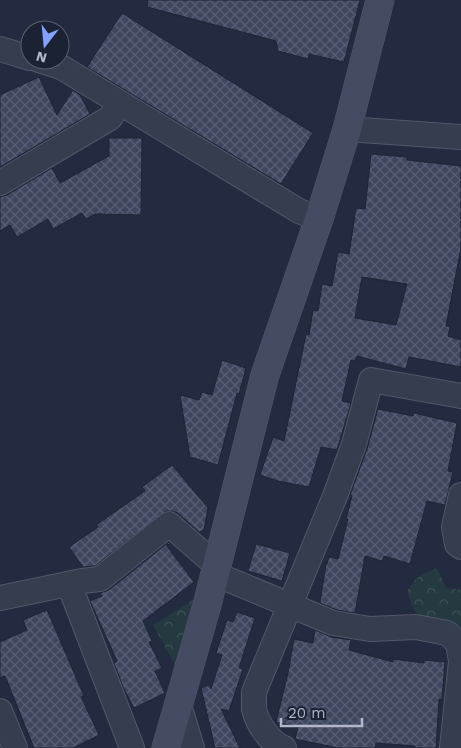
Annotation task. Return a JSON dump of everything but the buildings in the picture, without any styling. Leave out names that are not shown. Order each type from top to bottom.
[{"type":"street","points":[[166,748],[216,570],[265,375],[319,219],[347,129],[380,0]]},
{"type":"street","points":[[0,50],[20,55]]},
{"type":"street","points":[[68,70],[300,211],[319,219]]},
{"type":"street","points":[[0,183],[110,118],[120,103]]},
{"type":"street","points":[[347,129],[461,137]]},
{"type":"street","points":[[284,748],[279,746],[264,731],[254,711],[254,692],[335,496],[354,444],[371,380],[461,396]]},
{"type":"street","points":[[461,494],[454,527],[457,544],[461,547]]},
{"type":"street","points":[[0,598],[100,579],[169,524],[216,570],[289,606],[333,623],[370,629],[416,626],[447,634],[458,643],[461,661],[452,748]]},
{"type":"street","points":[[69,584],[132,748]]},
{"type":"street","points":[[179,705],[192,748]]},
{"type":"street","points":[[0,711],[15,748]]},
{"type":"green space","points":[[437,568],[446,588],[461,590],[461,626],[426,619],[414,610],[411,604],[407,592],[413,583],[423,574]]},
{"type":"green space","points":[[196,598],[178,670],[153,625]]}]
